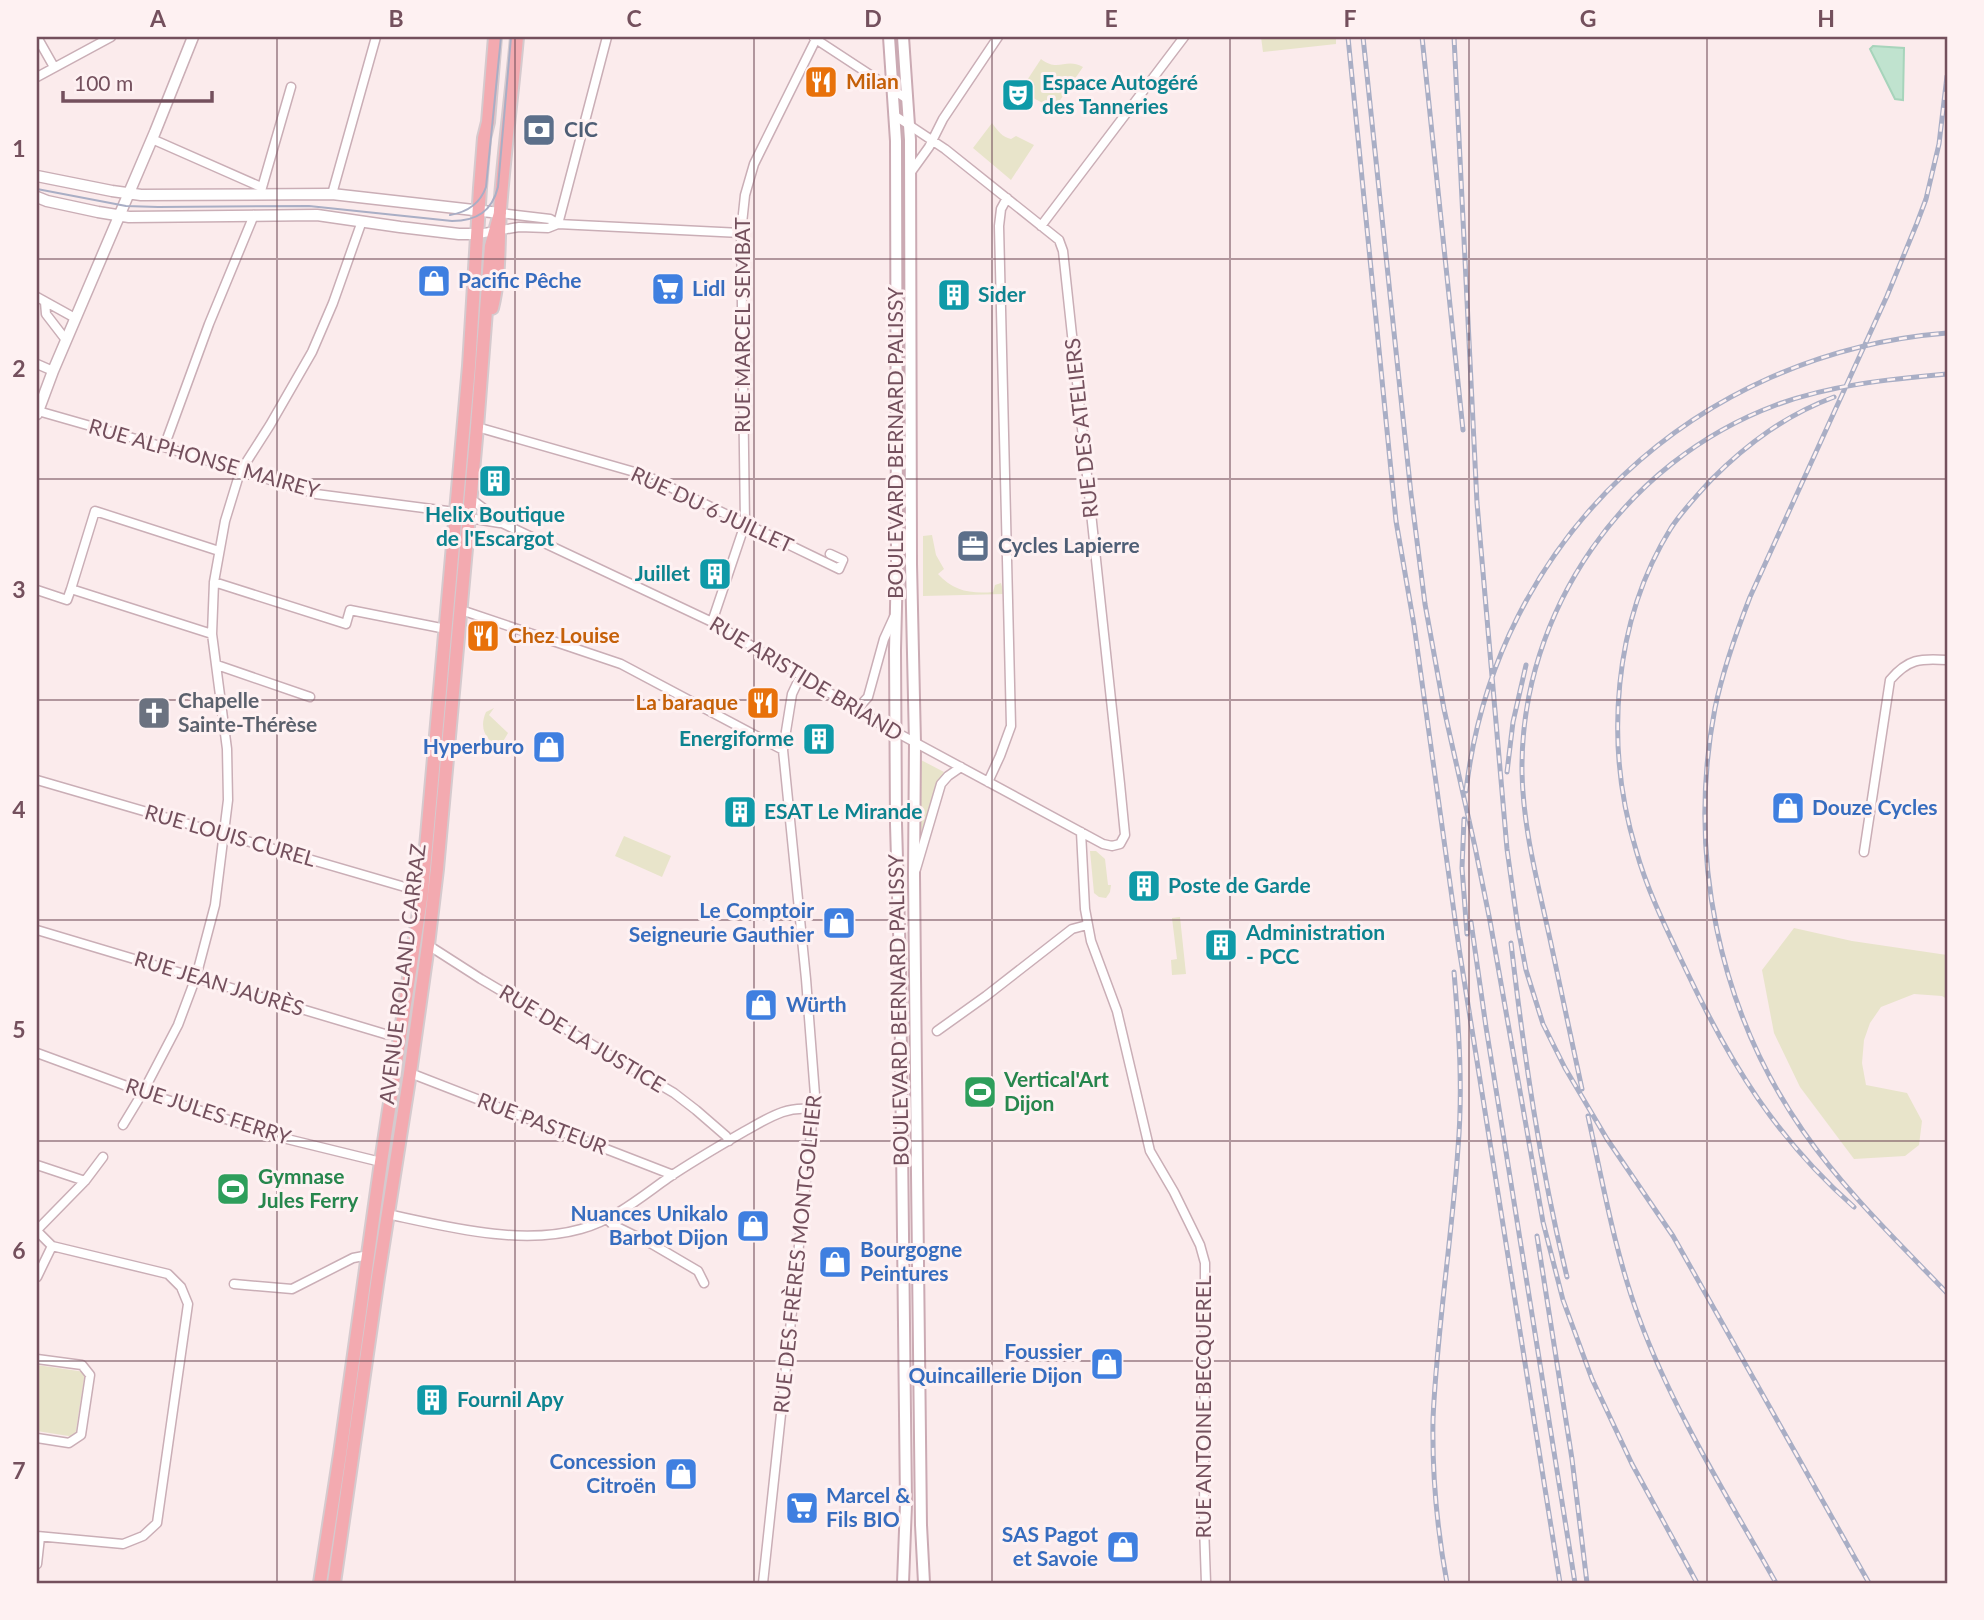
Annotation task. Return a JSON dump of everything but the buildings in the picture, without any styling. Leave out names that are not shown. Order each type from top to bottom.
[{"type":"main road","points":[[476,366],[480,188],[495,37]]},
{"type":"main road","points":[[476,366],[483,347],[490,248],[500,213],[517,37]]},
{"type":"main road","name":"BOULEVARD BERNARD PALISSY","points":[[889,37],[894,115],[897,351],[895,732],[906,1476],[901,1583]]},
{"type":"main road","name":"BOULEVARD BERNARD PALISSY","points":[[903,37],[910,175],[920,1476],[923,1563],[927,1583]]},
{"type":"main road","name":"AVENUE ROLAND CARRAZ","points":[[334,1583],[428,945],[477,427],[476,366]]},
{"type":"main road","name":"AVENUE ROLAND CARRAZ","points":[[320,1583],[422,892],[455,512],[476,366]]},
{"type":"main road","points":[[458,486],[469,518]]},
{"type":"main road","points":[[401,1035],[411,1073]]},
{"type":"street","points":[[37,37],[54,67]]},
{"type":"street","points":[[37,77],[111,37]]},
{"type":"street","points":[[37,413],[193,37]]},
{"type":"street","points":[[332,194],[376,37]]},
{"type":"street","points":[[558,224],[607,37]]},
{"type":"street","points":[[910,175],[943,119],[999,37]]},
{"type":"street","points":[[1041,226],[1184,37]]},
{"type":"street","points":[[815,38],[907,104]]},
{"type":"street","name":"RUE MARCEL SEMBAT","points":[[712,622],[745,524],[741,233],[745,195],[754,164],[815,38]]},
{"type":"street","points":[[261,190],[291,87]]},
{"type":"street","name":"RUE DES ATELIERS","points":[[894,115],[933,140],[1007,198],[1059,240],[1063,251],[1124,838],[1117,846],[1103,844]]},
{"type":"street","points":[[152,139],[261,190]]},
{"type":"street","points":[[37,176],[128,194],[261,190],[332,194],[550,219],[558,224]]},
{"type":"street","points":[[37,197],[119,216],[317,215],[478,234],[519,227],[548,228],[558,224],[741,233]]},
{"type":"street","points":[[988,782],[1011,726],[999,226],[1001,209],[1007,198]]},
{"type":"street","points":[[164,447],[209,324],[254,215]]},
{"type":"street","points":[[123,1125],[178,1025],[195,977],[215,905],[228,800],[227,749],[212,634],[214,582],[225,521],[240,471],[312,352],[333,303],[362,221]]},
{"type":"street","points":[[41,299],[75,318]]},
{"type":"street","points":[[41,299],[46,314],[66,340]]},
{"type":"street","points":[[37,364],[53,371]]},
{"type":"street","name":"RUE ALPHONSE MAIREY","points":[[37,413],[164,447],[316,494],[455,512]]},
{"type":"street","name":"RUE DU 6 JUILLET","points":[[477,427],[645,475],[839,569],[843,560],[831,554]]},
{"type":"street","name":"RUE ARISTIDE BRIAND","points":[[471,499],[504,524],[712,622],[856,710],[1103,844]]},
{"type":"street","points":[[37,590],[67,600],[94,511],[219,551]]},
{"type":"street","name":"RUE ARISTIDE BRIAND","points":[[469,518],[504,524]]},
{"type":"street","points":[[214,582],[346,624],[350,610],[446,629]]},
{"type":"street","points":[[71,589],[212,634]]},
{"type":"street","points":[[461,610],[621,664],[783,750]]},
{"type":"street","points":[[856,710],[868,697],[884,639],[896,613]]},
{"type":"street","points":[[1864,852],[1890,680],[1900,668],[1911,662],[1926,658],[1947,660]]},
{"type":"street","points":[[217,666],[310,697]]},
{"type":"street","name":"RUE DES FRÈRES MONTGOLFIER","points":[[764,1583],[814,1110],[809,1016],[783,750],[792,694],[801,675]]},
{"type":"street","name":"BOULEVARD BERNARD PALISSY","points":[[914,875],[941,785],[961,767]]},
{"type":"street","name":"RUE LOUIS CUREL","points":[[37,780],[422,892]]},
{"type":"street","name":"RUE ANTOINE BECQUEREL","points":[[1081,832],[1087,926],[1117,1011],[1150,1151],[1186,1216],[1203,1254],[1203,1525],[1206,1583]]},
{"type":"street","points":[[937,1031],[1072,929],[1087,926]]},
{"type":"street","name":"RUE JEAN JAURÈS","points":[[37,930],[382,1032],[401,1035]]},
{"type":"street","name":"RUE DE LA JUSTICE","points":[[428,945],[674,1093],[706,1118],[729,1141]]},
{"type":"street","name":"RUE JULES FERRY","points":[[37,1054],[287,1139],[381,1162]]},
{"type":"street","name":"RUE PASTEUR","points":[[411,1073],[673,1175]]},
{"type":"street","points":[[387,1214],[512,1237],[582,1229],[607,1219],[673,1175],[783,1112],[798,1108],[814,1110]]},
{"type":"street","points":[[37,1564],[38,1536],[123,1544],[143,1536],[157,1522],[188,1304],[181,1287],[168,1274],[52,1246],[37,1230],[85,1181],[103,1157]]},
{"type":"street","points":[[37,1165],[85,1181]]},
{"type":"street","points":[[607,1219],[613,1225],[698,1271],[704,1283]]},
{"type":"street","points":[[37,1277],[52,1246]]},
{"type":"street","points":[[234,1284],[292,1289],[352,1258],[369,1255]]},
{"type":"street","points":[[37,1359],[82,1366],[90,1375],[81,1435],[69,1443],[37,1438]]},
{"type":"shaded area","points":[[1261,37],[1336,37],[1336,44],[1263,52]]},
{"type":"shaded area","points":[[1873,46],[1904,48],[1903,100],[1895,99],[1870,49]]},
{"type":"shaded area","points":[[1041,59],[1053,65],[1077,64],[1083,67],[1054,109],[1020,91]]},
{"type":"shaded area","points":[[992,123],[1005,137],[1011,139],[1016,136],[1034,145],[1011,180],[973,148]]},
{"type":"shaded area","points":[[932,535],[936,555],[944,569],[938,574],[944,580],[956,588],[977,592],[993,592],[995,585],[1001,583],[1004,594],[923,596],[923,536]]},
{"type":"shaded area","points":[[494,708],[489,715],[508,733],[501,745],[505,748],[493,743],[484,730],[486,712]]},
{"type":"shaded area","points":[[921,760],[944,772],[921,833]]},
{"type":"shaded area","points":[[624,836],[671,856],[662,877],[615,856]]},
{"type":"shaded area","points":[[1090,851],[1096,851],[1105,859],[1108,885],[1111,885],[1106,898],[1094,893]]},
{"type":"shaded area","points":[[1180,917],[1186,974],[1172,975],[1171,960],[1177,959],[1172,918]]},
{"type":"shaded area","points":[[1794,928],[1852,941],[1947,955],[1947,999],[1942,996],[1914,994],[1881,1007],[1870,1023],[1864,1040],[1862,1063],[1866,1085],[1907,1093],[1922,1121],[1919,1145],[1905,1156],[1854,1159],[1800,1087],[1774,1033],[1762,970]]},
{"type":"shaded area","points":[[37,1365],[85,1372],[75,1437],[37,1431]]},
{"type":"tram line","points":[[450,215],[472,206],[486,187],[501,37]]},
{"type":"tram line","points":[[37,189],[126,206],[309,206],[452,221],[476,217],[492,202],[498,187],[511,37]]},
{"type":"railway","points":[[1348,37],[1396,521],[1414,625],[1459,948],[1560,1583]]},
{"type":"railway","points":[[1363,37],[1425,604],[1444,709],[1490,921],[1543,1222],[1563,1300],[1592,1379],[1632,1464],[1697,1583]]},
{"type":"railway","points":[[1422,37],[1463,430]]},
{"type":"railway","points":[[1454,37],[1477,503],[1507,849],[1526,970],[1543,1024],[1565,1068],[1607,1139],[1673,1236],[1869,1583]]},
{"type":"railway","points":[[1947,76],[1939,144],[1926,199],[1917,223],[1887,296],[1750,597],[1730,652],[1715,708],[1707,763],[1705,819],[1708,874],[1730,982],[1749,1034],[1774,1084],[1803,1131],[1836,1174],[1947,1293]]},
{"type":"railway","points":[[1466,791],[1485,700],[1518,616],[1565,541],[1624,475],[1693,420],[1770,378],[1856,348],[1947,333]]},
{"type":"railway","points":[[1582,1089],[1532,856],[1522,772],[1526,712],[1540,655],[1562,600],[1592,549],[1629,503],[1672,463],[1722,430],[1776,405],[1817,392],[1947,374]]},
{"type":"railway","points":[[1834,397],[1800,412],[1754,442],[1712,479],[1671,528],[1652,564],[1626,643],[1618,726],[1626,810],[1636,850],[1659,912],[1704,1006],[1758,1099],[1802,1155],[1854,1207]]},
{"type":"railway","points":[[1507,772],[1513,722],[1526,665]]},
{"type":"railway","points":[[1464,819],[1462,868],[1467,934]]},
{"type":"railway","points":[[1471,922],[1575,1583]]},
{"type":"railway","points":[[1511,943],[1534,1111],[1567,1277]]},
{"type":"railway","points":[[1447,1583],[1436,1501],[1433,1419],[1459,1126],[1460,1060],[1454,972]]},
{"type":"railway","points":[[1588,1116],[1623,1269],[1653,1353],[1702,1453],[1776,1583]]},
{"type":"railway","points":[[1537,1236],[1572,1459],[1587,1583]]},
{"type":"place","name":"Milan","points":[[821,82]]},
{"type":"place","name":"Espace Autogéré des Tanneries","points":[[1018,95]]},
{"type":"place","name":"CIC","points":[[539,130]]},
{"type":"place","name":"Pacific Pêche","points":[[434,281]]},
{"type":"place","name":"Lidl","points":[[668,289]]},
{"type":"place","name":"Sider","points":[[954,295]]},
{"type":"place","name":"Helix Boutique de l'Escargot","points":[[495,481]]},
{"type":"place","name":"Cycles Lapierre","points":[[973,546]]},
{"type":"place","name":"Juillet","points":[[715,574]]},
{"type":"place","name":"Chez Louise","points":[[483,636]]},
{"type":"place","name":"La baraque","points":[[763,703]]},
{"type":"place","name":"Chapelle Sainte-Thérèse","points":[[154,713]]},
{"type":"place","name":"Energiforme","points":[[819,739]]},
{"type":"place","name":"Hyperburo","points":[[549,747]]},
{"type":"place","name":"Douze Cycles","points":[[1788,808]]},
{"type":"place","name":"ESAT Le Mirande","points":[[740,812]]},
{"type":"place","name":"Poste de Garde","points":[[1144,886]]},
{"type":"place","name":"Le Comptoir Seigneurie Gauthier","points":[[839,923]]},
{"type":"place","name":"Administration - PCC","points":[[1221,945]]},
{"type":"place","name":"Würth","points":[[761,1005]]},
{"type":"place","name":"Vertical'Art Dijon","points":[[980,1092]]},
{"type":"place","name":"Gymnase Jules Ferry","points":[[233,1189]]},
{"type":"place","name":"Nuances Unikalo Barbot Dijon","points":[[753,1226]]},
{"type":"place","name":"Bourgogne Peintures","points":[[835,1262]]},
{"type":"place","name":"Foussier Quincaillerie Dijon","points":[[1107,1364]]},
{"type":"place","name":"Fournil Apy","points":[[432,1400]]},
{"type":"place","name":"Concession Citroën","points":[[681,1474]]},
{"type":"place","name":"Marcel & Fils BIO","points":[[802,1508]]},
{"type":"place","name":"SAS Pagot et Savoie","points":[[1123,1547]]}]
